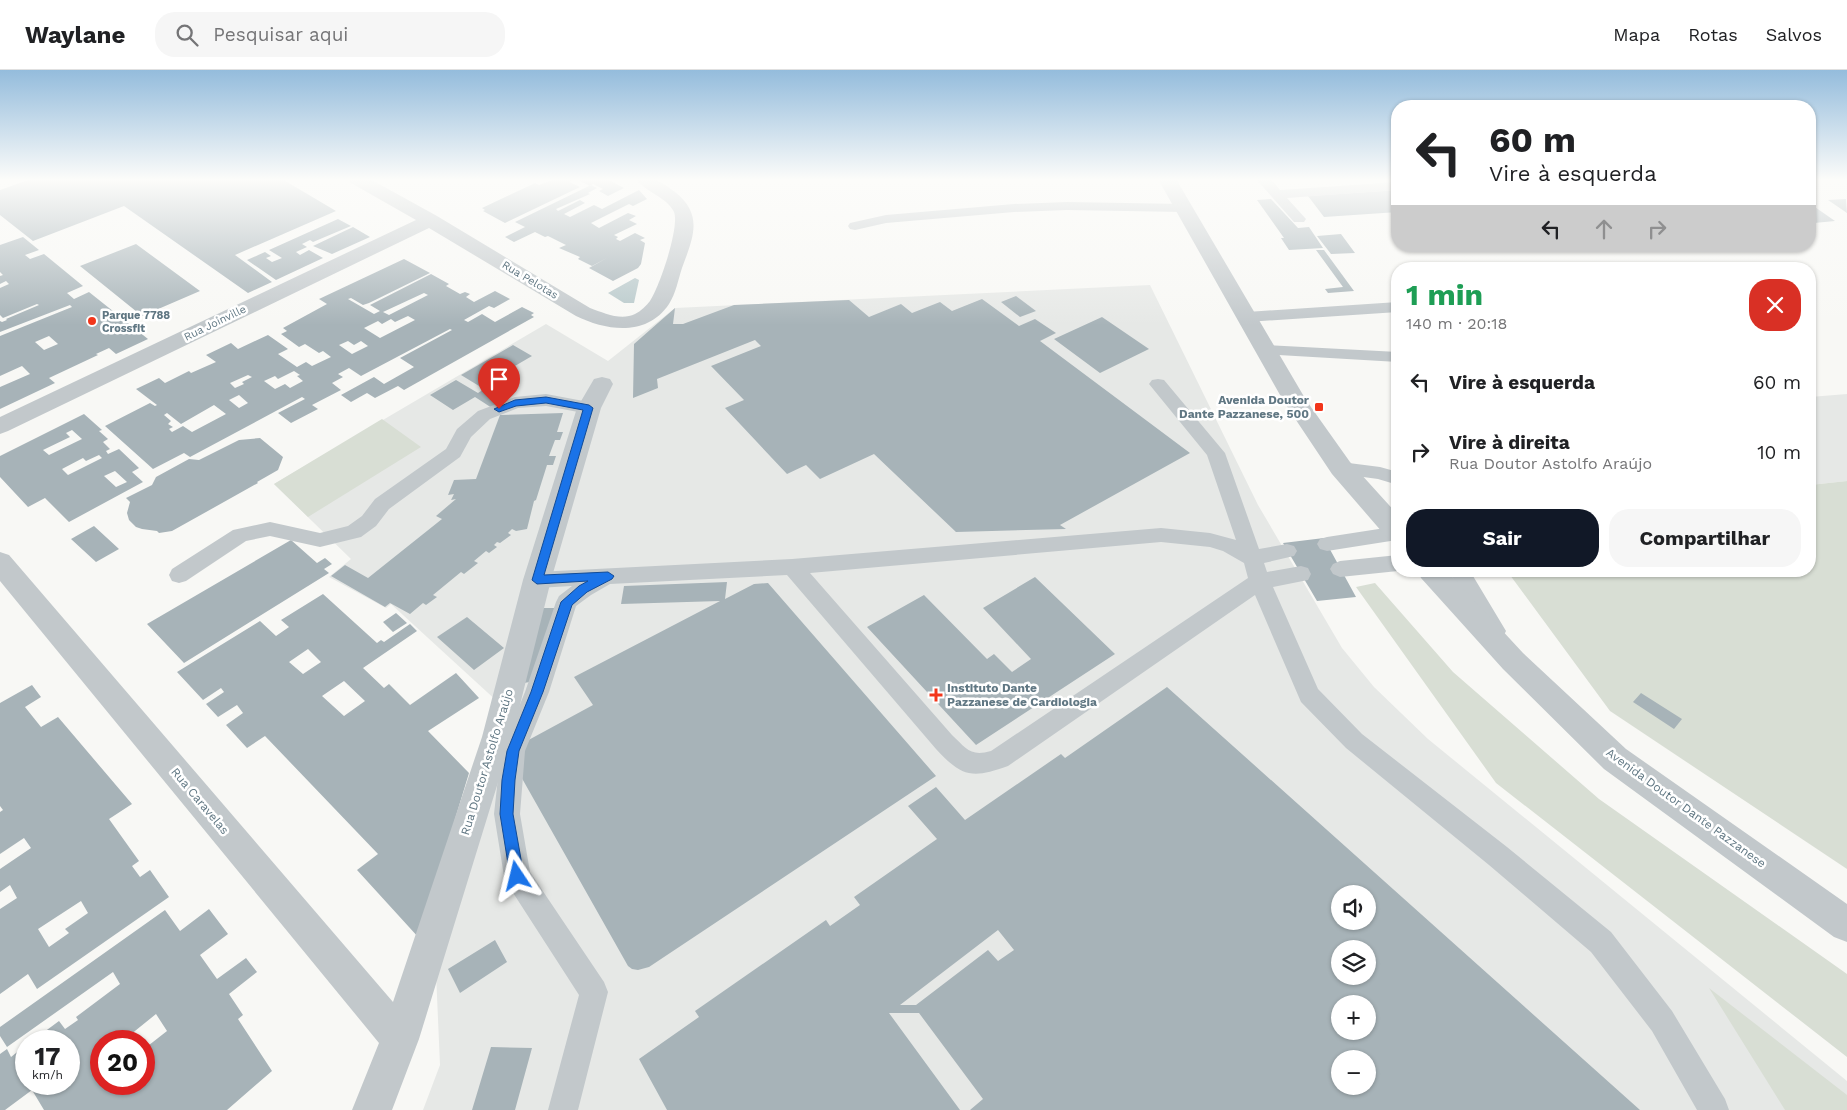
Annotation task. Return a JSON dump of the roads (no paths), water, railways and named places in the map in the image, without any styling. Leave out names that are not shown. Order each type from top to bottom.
[{"type":"street","name":"Rua Joinville","points":[[0,426],[414,228]]},
{"type":"street","name":"Rua Pelotas","points":[[443,228],[583,312],[600,320],[627,323],[648,314],[659,303],[680,248],[684,228]]},
{"type":"street","points":[[1195,228],[1296,402],[1341,468],[1391,526]]},
{"type":"street","name":"Rua Doutor Astolfo Araújo","points":[[372,1110],[400,1039],[497,737],[537,580],[595,396]]},
{"type":"street","name":"Rua Caravelas","points":[[0,562],[400,1039]]},
{"type":"street","name":"Avenida Doutor Dante Pazzanese","points":[[1436,577],[1512,661],[1615,759],[1847,925]]},
{"type":"lane","points":[[1247,317],[1391,307]]},
{"type":"lane","points":[[1266,350],[1391,357]]},
{"type":"lane","points":[[1158,384],[1216,453],[1251,558],[1309,695],[1354,741],[1498,856],[1601,942],[1662,1021],[1714,1110]]},
{"type":"lane","points":[[179,575],[240,535],[270,529],[320,540],[354,532],[369,521],[388,499],[406,485],[428,473],[454,453],[464,433],[484,415],[515,403],[595,396]]},
{"type":"lane","points":[[1341,468],[1380,472],[1391,476]]},
{"type":"lane","points":[[537,580],[792,567],[1161,534],[1210,540],[1230,546],[1251,558],[1287,551]]},
{"type":"lane","points":[[1327,544],[1391,534]]},
{"type":"lane","points":[[1340,569],[1391,564]]},
{"type":"lane","points":[[792,567],[944,742],[963,761],[982,766],[999,759],[1260,581],[1301,574]]},
{"type":"lane","points":[[563,1110],[594,992],[517,876],[507,814],[508,780],[513,751],[537,692],[567,602],[583,589],[608,576]]},
{"type":"lane","points":[[1463,577],[1512,661]]},
{"type":"place","name":"Parque 7788 Crossfit","points":[[92,321]]},
{"type":"place","name":"Avenida Doutor Dante Pazzanese, 500","points":[[1319,407]]},
{"type":"place","name":"Instituto Dante Pazzanese de Cardiologia","points":[[936,695]]}]
